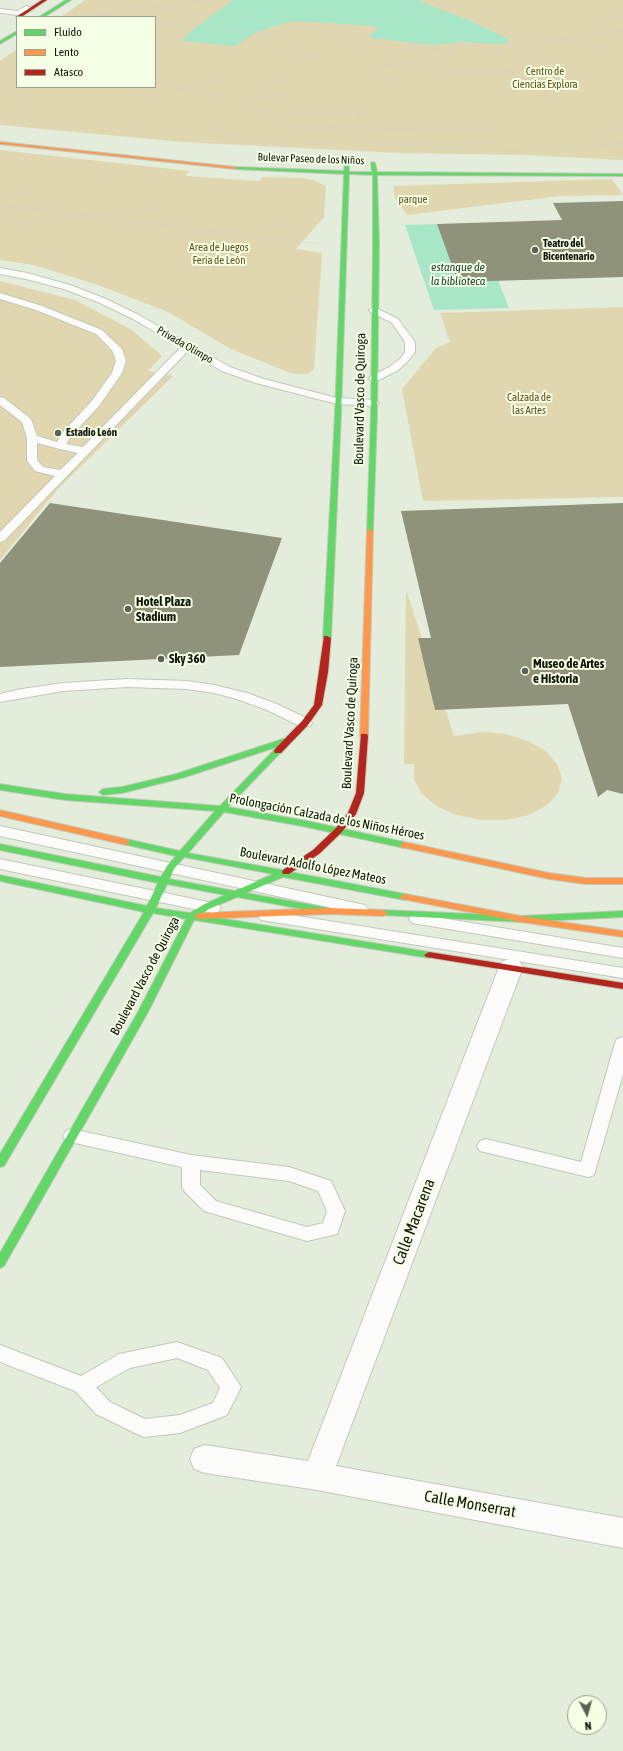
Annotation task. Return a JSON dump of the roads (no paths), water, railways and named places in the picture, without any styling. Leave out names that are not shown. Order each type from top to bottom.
[{"type":"street","points":[[19,16],[45,0]]},
{"type":"street","points":[[43,16],[69,0]]},
{"type":"street","points":[[0,43],[16,33]]},
{"type":"street","points":[[22,136],[138,148]]},
{"type":"street","name":"Bulevar Paseo de los Niños","points":[[0,143],[211,166],[347,173],[623,175]]},
{"type":"street","name":"Boulevard Vasco de Quiroga","points":[[3,1151],[153,903],[167,875],[181,854],[305,723],[318,706],[327,646],[338,414],[337,401],[347,173],[346,162]]},
{"type":"street","name":"Boulevard Vasco de Quiroga","points":[[0,1263],[143,1012],[192,916],[206,907],[283,874],[316,852],[338,831],[352,814],[360,793],[365,722],[374,403],[376,244],[373,163]]},
{"type":"street","points":[[515,165],[623,167]]},
{"type":"street","points":[[65,797],[122,790],[179,776],[289,740]]},
{"type":"street","name":"Prolongación Calzada de los Niños Héroes","points":[[0,787],[65,797],[222,809],[289,820],[549,876],[586,880],[623,881]]},
{"type":"street","name":"Boulevard Adolfo López Mateos","points":[[0,814],[181,854],[283,874],[521,919],[623,934]]},
{"type":"street","points":[[0,847],[167,875],[235,894],[329,911]]},
{"type":"street","points":[[0,878],[153,903],[192,916],[623,986]]},
{"type":"street","points":[[192,916],[256,915],[329,911],[521,919],[623,914]]},
{"type":"street","name":"Calle Macarena","points":[[317,1476],[511,968]]},
{"type":"street","name":"Calle Monserrat","points":[[205,1459],[317,1476],[623,1533]]},
{"type":"lane","points":[[0,11],[18,13],[26,8],[32,9]]},
{"type":"lane","name":"Privada Olimpo","points":[[0,271],[47,282],[103,301],[136,317],[226,369],[260,381],[337,401],[374,403]]},
{"type":"lane","points":[[0,296],[53,313],[99,332],[117,350],[121,361],[117,373],[95,404],[67,434],[60,446]]},
{"type":"lane","points":[[374,310],[395,321],[410,342],[410,352],[404,360],[393,369],[374,379]]},
{"type":"lane","points":[[0,539],[187,346]]},
{"type":"lane","points":[[0,400],[27,421],[32,438],[32,460],[39,469],[62,474]]},
{"type":"lane","points":[[32,438],[85,451]]},
{"type":"lane","points":[[0,698],[63,687],[127,683],[187,685],[214,689],[242,696],[272,707],[305,723]]},
{"type":"lane","points":[[0,831],[167,875],[255,887],[381,913],[623,953]]},
{"type":"lane","points":[[0,864],[153,903],[206,907],[623,973]]},
{"type":"lane","points":[[486,1146],[588,1170],[623,1043]]},
{"type":"lane","points":[[72,1136],[191,1162],[289,1174],[325,1186],[336,1211],[330,1229],[307,1234],[210,1206],[191,1187],[191,1162]]},
{"type":"lane","points":[[0,1353],[82,1384],[102,1408],[144,1428],[180,1424],[220,1409],[231,1387],[216,1364],[177,1350],[126,1360],[82,1384]]},
{"type":"water","points":[[233,0],[417,0],[468,20],[509,39],[509,42],[496,44],[461,42],[437,45],[405,42],[372,38],[369,36],[379,28],[371,26],[300,21],[289,22],[257,32],[235,46],[181,41],[191,31]]},
{"type":"water","name":"estanque de la biblioteca","points":[[475,223],[509,308],[434,310],[405,225]]},
{"type":"place","name":"Teatro del Bicentenario","points":[[535,250]]},
{"type":"place","name":"Estadio León","points":[[58,433]]},
{"type":"place","name":"Hotel Plaza Stadium","points":[[128,609]]},
{"type":"place","name":"Sky 360","points":[[161,659]]},
{"type":"place","name":"Museo de Artes e Historia","points":[[525,671]]},
{"type":"park label","name":"Centro de Ciencias Explora","points":[[545,78]]},
{"type":"park label","name":"parque","points":[[413,200]]},
{"type":"park label","name":"Area de Juegos Feria de León","points":[[219,254]]},
{"type":"park label","name":"Calzada de las Artes","points":[[529,404]]}]
